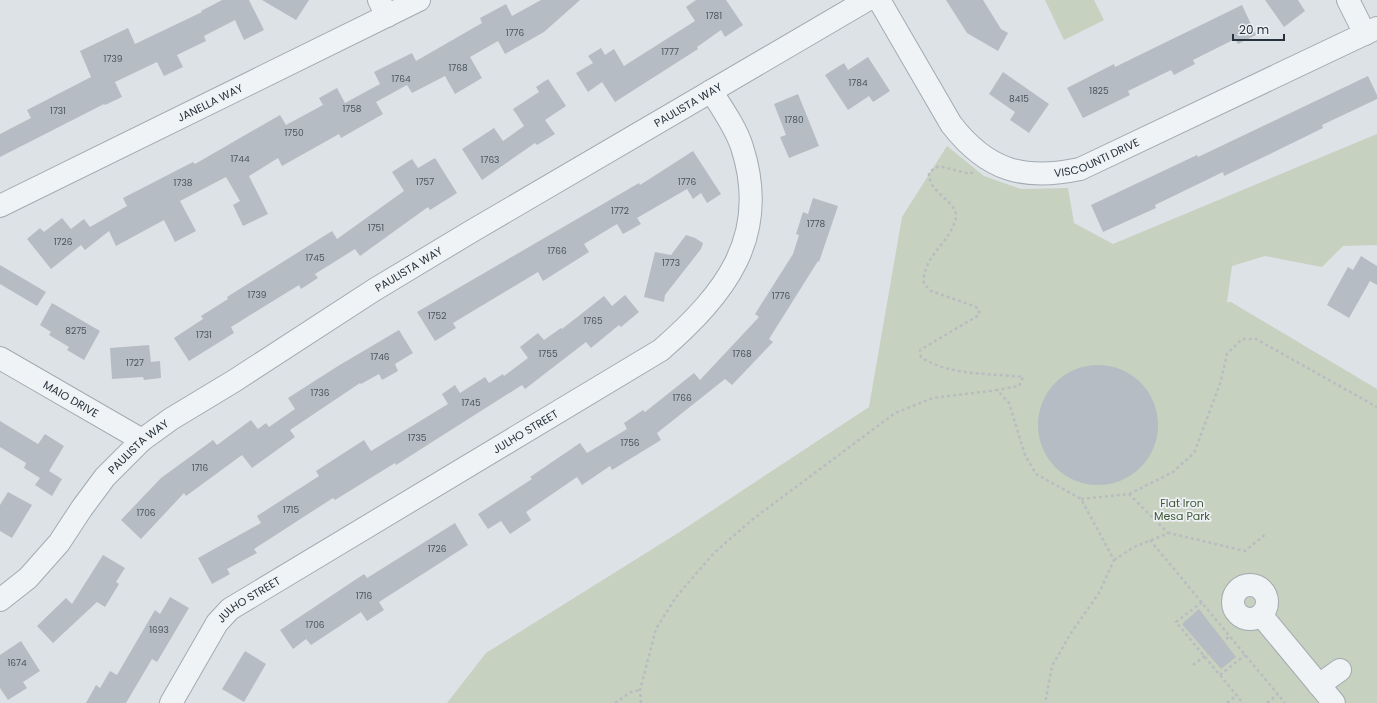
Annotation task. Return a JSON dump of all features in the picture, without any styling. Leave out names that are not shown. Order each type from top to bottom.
[{"type":"street","name":"JANELLA WAY","points":[[0,206],[383,8],[420,0]]},
{"type":"street","name":"PAULISTA WAY","points":[[0,600],[28,578],[59,543],[82,508],[106,477],[142,440],[171,419],[234,381],[381,286],[867,0]]},
{"type":"street","name":"VISCOUNTI DRIVE","points":[[879,0],[951,124],[966,143],[985,159],[1005,168],[1028,174],[1054,175],[1080,169],[1371,31]]},
{"type":"street","points":[[1348,0],[1371,31]]},
{"type":"street","name":"JULHO STREET","points":[[171,703],[217,623],[230,609],[629,371],[661,350],[690,324],[711,301],[736,260],[750,224],[751,185],[742,146],[711,91]]},
{"type":"street","name":"MAIO DRIVE","points":[[0,358],[142,440]]},
{"type":"street","points":[[1261,615],[1334,703]]},
{"type":"street","points":[[1319,685],[1340,670]]},
{"type":"path","points":[[641,703],[640,690],[656,629],[676,598],[714,553],[753,519],[895,414],[933,398],[1019,386],[1023,376],[950,370],[931,364],[921,357],[920,350],[980,315],[979,309],[974,306],[931,291],[924,284],[923,275],[930,260],[953,226],[956,216],[955,209],[932,187],[929,180],[929,172],[939,166],[970,174],[985,159]]},
{"type":"path","points":[[1081,499],[1129,494],[1173,472],[1194,453],[1221,381],[1228,354],[1242,339],[1256,339],[1377,407]]},
{"type":"path","points":[[997,390],[1009,403],[1025,455],[1036,474],[1081,499],[1114,560]]},
{"type":"path","points":[[1129,494],[1169,533],[1245,551],[1267,533]]},
{"type":"path","points":[[1045,703],[1052,666],[1071,633],[1099,593],[1114,560],[1134,547],[1169,533]]},
{"type":"path","points":[[1150,540],[1285,703]]},
{"type":"path","points":[[1202,602],[1176,622],[1243,703]]},
{"type":"path","points":[[1193,665],[1230,636]]},
{"type":"path","points":[[1220,675],[1246,655]]},
{"type":"path","points":[[615,703],[631,692],[640,690]]},
{"type":"path","points":[[1267,703],[1278,694]]},
{"type":"path","points":[[1227,703],[1237,695]]},
{"type":"green space","points":[[1045,0],[1094,0],[1104,20],[1064,40]]},
{"type":"green space","name":"Flat Iron Mesa Park","points":[[1377,134],[1377,245],[1343,246],[1322,267],[1265,256],[1232,266],[1227,302],[1231,302],[1377,389],[1377,703],[447,703],[486,653],[678,533],[869,407],[902,217],[947,146],[984,176],[1021,189],[1068,188],[1074,223],[1113,244]]},
{"type":"building","points":[[222,0],[249,0],[264,30],[244,40],[235,20],[204,36],[206,41],[177,55],[183,67],[164,76],[157,62],[115,82],[122,97],[105,105],[104,104],[0,157],[0,134],[31,118],[27,110],[91,77],[80,51],[128,28],[135,44],[202,12],[201,11]]},
{"type":"building","points":[[262,0],[309,0],[296,20]]},
{"type":"building","points":[[541,0],[580,0],[544,32],[505,54],[498,41],[470,57],[482,78],[455,94],[445,76],[412,93],[407,85],[376,102],[383,114],[341,138],[339,134],[282,166],[278,158],[249,176],[268,214],[243,226],[233,205],[240,201],[226,177],[180,201],[196,231],[175,242],[164,220],[116,246],[109,231],[85,250],[81,245],[51,269],[27,239],[40,228],[44,232],[62,218],[71,229],[84,219],[90,227],[127,206],[123,198],[193,162],[195,164],[280,115],[286,125],[323,105],[319,98],[337,88],[345,103],[380,84],[374,72],[412,53],[416,61],[482,23],[480,18],[506,4],[512,16]]},
{"type":"building","points":[[696,0],[726,0],[743,25],[725,37],[721,30],[697,47],[698,49],[615,102],[602,82],[588,92],[576,73],[593,63],[588,56],[601,48],[605,55],[614,49],[624,66],[695,21],[686,7]]},
{"type":"building","points":[[946,0],[983,0],[1001,29],[1008,33],[998,51],[967,33]]},
{"type":"building","points":[[1265,0],[1298,0],[1305,11],[1284,27]]},
{"type":"building","points":[[1242,5],[1256,35],[1238,44],[1235,39],[1193,60],[1195,64],[1174,75],[1171,70],[1128,91],[1130,95],[1083,118],[1067,88],[1114,64],[1115,67]]},
{"type":"building","points":[[868,57],[890,91],[873,102],[869,96],[848,110],[825,75],[844,63],[848,70]]},
{"type":"building","points":[[1003,72],[1049,104],[1029,133],[1010,120],[1015,112],[989,94]]},
{"type":"building","points":[[1368,76],[1377,95],[1377,99],[1322,125],[1323,128],[1270,154],[1224,176],[1223,172],[1155,205],[1156,208],[1103,232],[1091,205],[1197,155],[1198,157]]},
{"type":"building","points":[[548,79],[566,106],[545,120],[555,134],[537,145],[535,143],[482,180],[462,149],[494,128],[503,141],[524,126],[513,109],[539,92],[536,87]]},
{"type":"building","points":[[798,94],[819,146],[789,158],[780,137],[786,135],[774,104]]},
{"type":"building","points":[[693,151],[721,194],[707,203],[701,193],[693,199],[687,189],[637,218],[641,224],[623,234],[617,224],[584,244],[589,252],[543,281],[538,272],[453,323],[456,328],[435,341],[417,312],[639,183],[640,185]]},
{"type":"building","points":[[435,158],[457,193],[430,210],[428,207],[360,256],[355,249],[315,274],[318,278],[301,289],[299,285],[231,327],[234,333],[189,361],[174,338],[203,319],[201,316],[228,299],[227,297],[332,231],[337,239],[404,191],[392,172],[412,159],[418,168]]},
{"type":"building","points":[[813,198],[838,206],[819,262],[818,261],[769,339],[773,342],[732,385],[725,379],[657,433],[661,440],[612,470],[610,466],[582,485],[577,477],[526,512],[531,520],[510,534],[501,521],[488,529],[478,514],[532,479],[530,477],[580,443],[587,453],[627,429],[624,423],[643,410],[645,412],[694,373],[700,380],[759,317],[755,314],[793,254],[799,235],[796,234],[803,212],[808,214]]},
{"type":"building","points":[[686,235],[703,243],[701,249],[665,295],[664,302],[644,297],[655,252],[671,255]]},
{"type":"building","points":[[1361,256],[1377,266],[1377,285],[1370,281],[1349,318],[1327,305],[1348,267],[1353,270]]},
{"type":"building","points":[[0,265],[46,292],[37,306],[0,284]]},
{"type":"building","points":[[625,295],[639,312],[621,327],[619,325],[591,348],[586,342],[525,389],[522,385],[396,465],[395,463],[335,500],[333,498],[254,549],[257,553],[227,569],[230,574],[212,584],[198,558],[261,523],[257,516],[319,476],[316,471],[364,440],[371,451],[448,404],[442,394],[455,385],[460,393],[485,377],[489,383],[503,374],[504,376],[528,358],[520,347],[538,333],[544,340],[561,328],[562,329],[604,296],[612,306]]},
{"type":"building","points":[[52,303],[100,331],[84,360],[67,350],[69,347],[49,335],[51,332],[40,325]]},
{"type":"building","points":[[399,330],[413,353],[395,364],[398,371],[382,380],[379,374],[361,384],[360,383],[290,430],[295,437],[252,468],[242,455],[186,496],[184,493],[141,539],[121,520],[161,478],[213,440],[217,445],[251,420],[258,429],[266,423],[269,427],[295,409],[288,398]]},
{"type":"building","points":[[149,345],[151,362],[160,361],[161,378],[144,380],[143,377],[112,379],[110,348]]},
{"type":"building","points":[[1098,365],[1110,366],[1121,370],[1131,375],[1140,383],[1148,392],[1153,402],[1157,413],[1157,437],[1153,448],[1148,458],[1140,467],[1131,475],[1121,480],[1110,484],[1098,485],[1086,484],[1075,480],[1065,475],[1056,467],[1048,458],[1043,448],[1039,437],[1038,425],[1039,413],[1043,402],[1048,392],[1056,383],[1065,375],[1075,370],[1086,366]]},
{"type":"building","points":[[0,421],[38,444],[45,434],[64,446],[49,471],[62,479],[52,496],[35,485],[40,478],[24,468],[26,463],[0,447]]},
{"type":"building","points":[[8,492],[32,505],[12,538],[0,531],[0,505]]},
{"type":"building","points":[[455,523],[468,545],[379,602],[384,610],[367,621],[361,612],[311,645],[306,639],[293,649],[280,630],[364,574],[367,578]]},
{"type":"building","points":[[103,555],[125,568],[116,582],[119,584],[105,607],[97,602],[53,643],[37,626],[66,598],[72,604]]},
{"type":"building","points":[[170,597],[189,608],[157,662],[152,659],[126,703],[86,703],[96,685],[100,688],[110,671],[117,675],[155,610],[160,614]]},
{"type":"building","points":[[1199,609],[1236,657],[1221,669],[1182,624]]},
{"type":"building","points":[[21,641],[40,671],[23,682],[27,688],[8,700],[0,688],[0,655]]},
{"type":"building","points":[[245,651],[266,664],[244,702],[222,689]]}]
